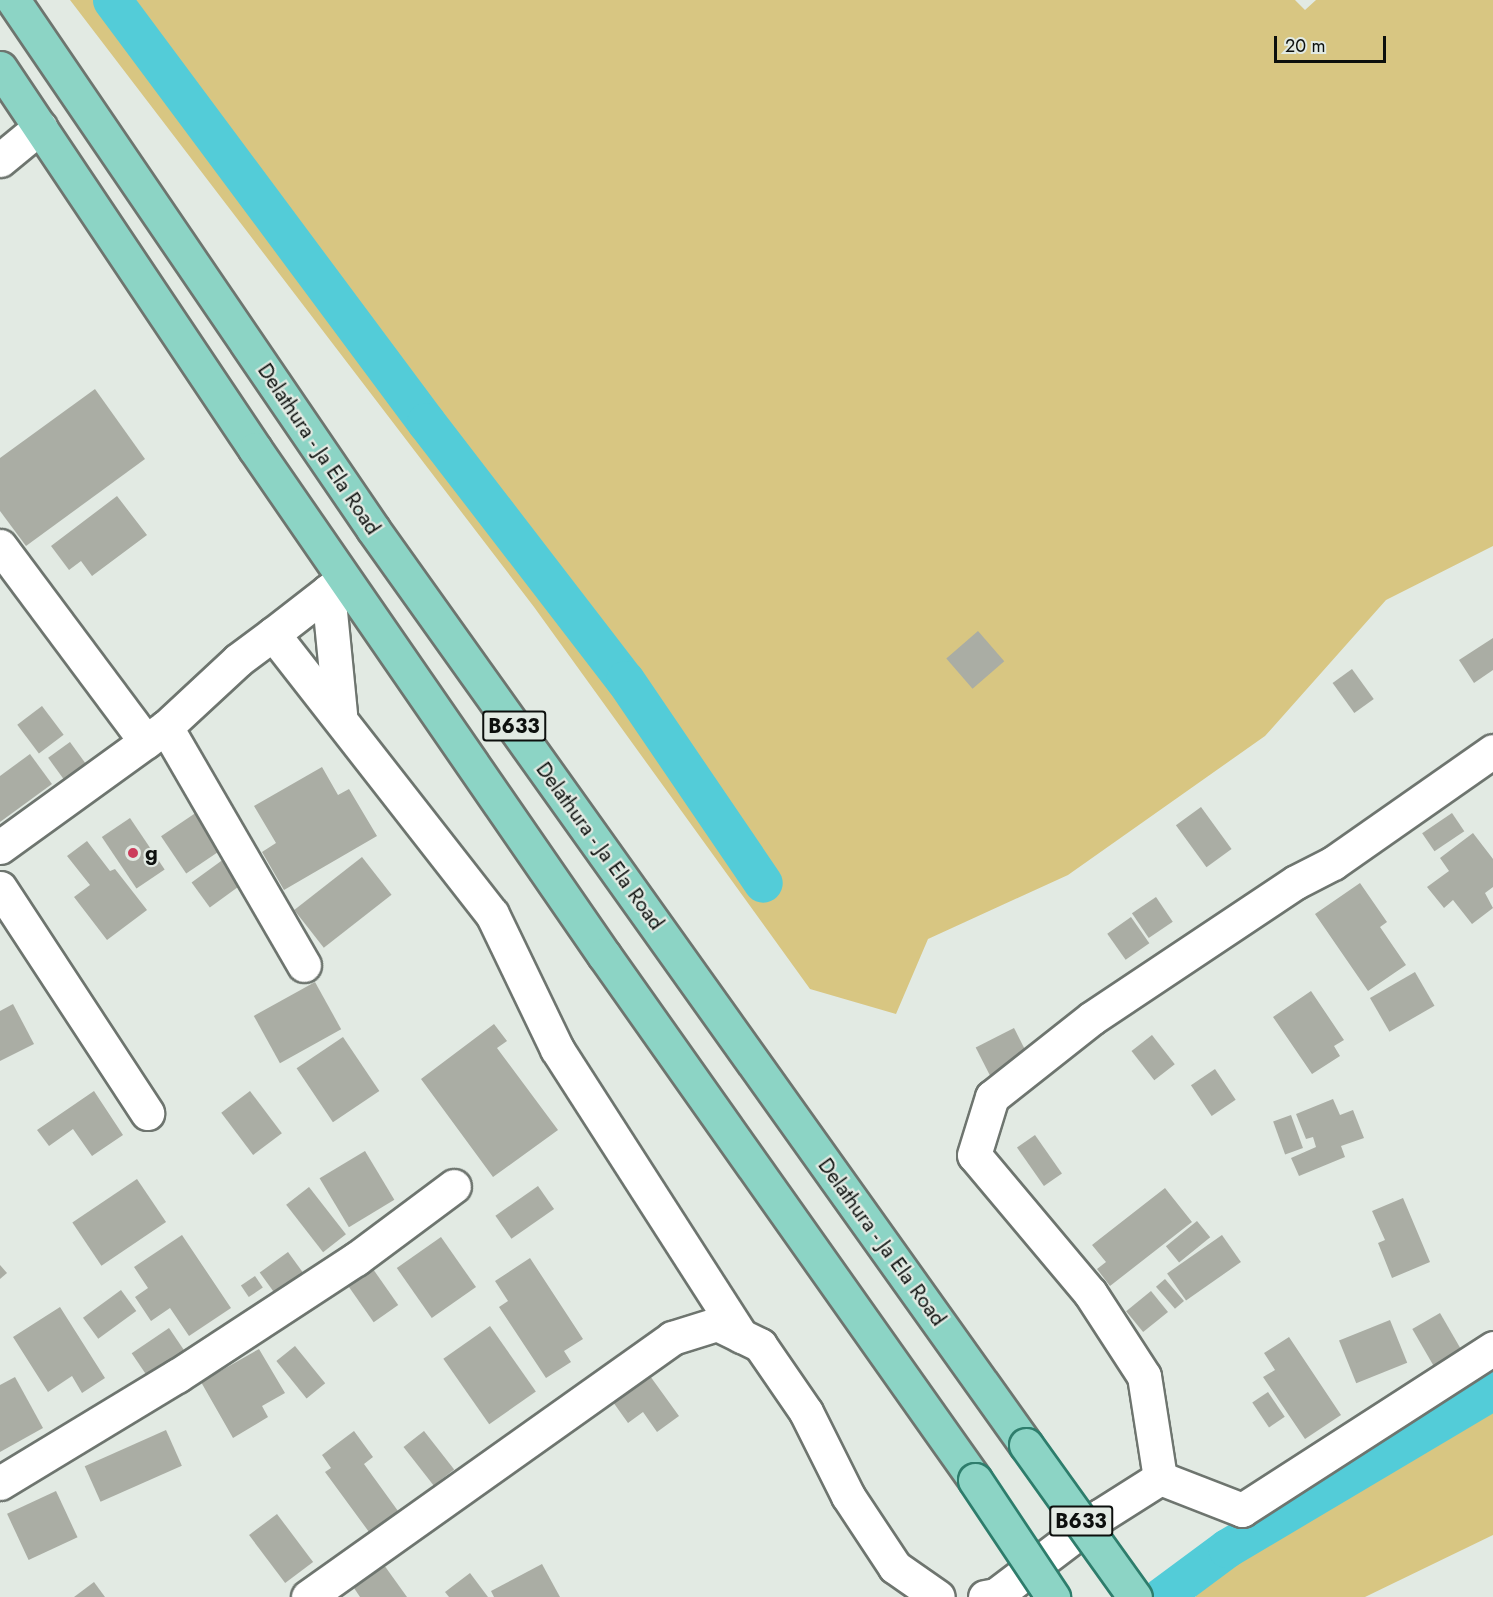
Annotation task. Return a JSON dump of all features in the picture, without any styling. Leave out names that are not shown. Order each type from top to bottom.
[{"type":"main road","name":"Delathura - Ja Ela Road","points":[[13,0],[373,529],[1135,1597]]},
{"type":"main road","name":"B633","points":[[0,68],[337,584],[604,955],[975,1480],[1053,1597]]},
{"type":"street","points":[[0,160],[40,127]]},
{"type":"street","points":[[0,546],[156,735],[304,965]]},
{"type":"street","points":[[0,847],[156,735],[238,660],[337,584]]},
{"type":"street","points":[[337,584],[340,714]]},
{"type":"street","points":[[273,633],[340,714],[492,914],[557,1049],[741,1336]]},
{"type":"street","points":[[1160,1479],[1144,1376],[1090,1293],[974,1155],[992,1097],[1092,1018],[1296,882],[1333,863],[1493,751]]},
{"type":"street","points":[[0,888],[147,1113]]},
{"type":"street","points":[[0,1483],[187,1370],[356,1259],[454,1186]]},
{"type":"street","points":[[308,1597],[672,1338],[717,1324],[760,1345],[806,1412],[849,1496],[895,1567],[938,1597]]},
{"type":"street","points":[[1160,1479],[1242,1510],[1493,1348]]},
{"type":"street","points":[[985,1597],[996,1595],[1100,1516],[1160,1479]]},
{"type":"shaded area","points":[[70,0],[1295,0],[1305,10],[1316,0],[1493,0],[1493,546],[1386,600],[1265,736],[1068,875],[928,939],[896,1014],[810,989],[534,607]]},
{"type":"shaded area","points":[[1493,1410],[1493,1535],[1365,1597],[1196,1597],[1191,1589]]},
{"type":"building","points":[[95,389],[145,459],[26,546],[0,511],[0,458]]},
{"type":"building","points":[[117,496],[147,535],[92,576],[81,561],[69,570],[51,546]]},
{"type":"building","points":[[978,631],[1004,661],[973,689],[946,659]]},
{"type":"building","points":[[1493,638],[1493,670],[1474,683],[1459,660]]},
{"type":"building","points":[[1352,669],[1374,699],[1354,713],[1333,683]]},
{"type":"building","points":[[42,706],[64,735],[39,753],[17,725]]},
{"type":"building","points":[[70,742],[87,765],[65,781],[48,758]]},
{"type":"building","points":[[30,754],[52,784],[0,822],[0,776]]},
{"type":"building","points":[[322,767],[338,795],[349,789],[377,836],[284,890],[262,852],[276,843],[254,806]]},
{"type":"building","points":[[1201,807],[1232,849],[1206,867],[1176,825]]},
{"type":"building","points":[[200,810],[225,847],[186,874],[161,836]]},
{"type":"building","points":[[1452,813],[1464,831],[1434,851],[1422,833]]},
{"type":"building","name":"g","points":[[130,818],[165,869],[136,888],[102,837]]},
{"type":"building","points":[[1473,833],[1493,859],[1493,887],[1485,893],[1493,908],[1472,924],[1453,900],[1444,908],[1427,887],[1449,871],[1440,858]]},
{"type":"building","points":[[87,841],[110,871],[115,869],[147,910],[107,940],[74,897],[90,885],[67,856]]},
{"type":"building","points":[[228,856],[246,881],[210,908],[192,882]]},
{"type":"building","points":[[362,857],[392,895],[324,948],[294,910]]},
{"type":"building","points":[[1360,883],[1387,922],[1380,927],[1406,965],[1368,991],[1315,914]]},
{"type":"building","points":[[1156,897],[1173,922],[1149,938],[1132,913]]},
{"type":"building","points":[[1131,917],[1149,943],[1126,960],[1107,934]]},
{"type":"building","points":[[1415,972],[1434,1006],[1389,1032],[1370,998]]},
{"type":"building","points":[[315,982],[341,1029],[280,1063],[254,1016]]},
{"type":"building","points":[[1311,991],[1344,1040],[1334,1046],[1340,1056],[1312,1074],[1273,1017]]},
{"type":"building","points":[[13,1004],[34,1044],[0,1061],[0,1011]]},
{"type":"building","points":[[494,1024],[507,1041],[497,1048],[558,1130],[493,1177],[421,1079]]},
{"type":"building","points":[[1014,1028],[1030,1060],[992,1080],[976,1048]]},
{"type":"building","points":[[1152,1035],[1175,1064],[1154,1080],[1132,1051]]},
{"type":"building","points":[[343,1037],[379,1091],[333,1122],[297,1068]]},
{"type":"building","points":[[1215,1069],[1236,1100],[1212,1116],[1191,1085]]},
{"type":"building","points":[[94,1091],[123,1135],[92,1156],[73,1129],[49,1146],[37,1130]]},
{"type":"building","points":[[250,1091],[282,1133],[253,1155],[221,1113]]},
{"type":"building","points":[[1333,1099],[1340,1115],[1353,1110],[1364,1138],[1341,1146],[1345,1157],[1299,1176],[1291,1158],[1316,1147],[1313,1137],[1306,1139],[1296,1114]]},
{"type":"building","points":[[1291,1115],[1303,1148],[1285,1154],[1273,1121]]},
{"type":"building","points":[[1035,1135],[1062,1174],[1044,1186],[1017,1148]]},
{"type":"building","points":[[365,1151],[394,1200],[349,1227],[320,1178]]},
{"type":"building","points":[[137,1179],[166,1222],[101,1266],[72,1223]]},
{"type":"building","points":[[538,1186],[554,1209],[511,1239],[495,1216]]},
{"type":"building","points":[[309,1187],[346,1234],[323,1252],[286,1205]]},
{"type":"building","points":[[1165,1188],[1192,1222],[1110,1286],[1097,1269],[1106,1262],[1092,1245]]},
{"type":"building","points":[[1403,1198],[1430,1262],[1392,1278],[1378,1243],[1385,1240],[1372,1211]]},
{"type":"building","points":[[1197,1221],[1210,1237],[1179,1262],[1166,1246]]},
{"type":"building","points":[[182,1235],[231,1308],[189,1336],[170,1308],[151,1321],[135,1297],[148,1288],[134,1267]]},
{"type":"building","points":[[1222,1235],[1241,1262],[1186,1300],[1167,1273]]},
{"type":"building","points":[[441,1237],[476,1287],[432,1318],[397,1268]]},
{"type":"building","points":[[288,1252],[308,1280],[280,1300],[260,1273]]},
{"type":"building","points":[[530,1258],[583,1339],[564,1351],[571,1362],[546,1378],[499,1307],[508,1301],[495,1281]]},
{"type":"building","points":[[0,1265],[7,1273],[0,1279]]},
{"type":"building","points":[[373,1269],[398,1305],[374,1322],[348,1286]]},
{"type":"building","points":[[255,1276],[263,1288],[249,1297],[241,1286]]},
{"type":"building","points":[[1165,1279],[1184,1301],[1175,1309],[1156,1287]]},
{"type":"building","points":[[121,1290],[136,1311],[98,1339],[83,1318]]},
{"type":"building","points":[[1151,1291],[1168,1312],[1143,1332],[1126,1311]]},
{"type":"building","points":[[60,1307],[105,1378],[82,1393],[72,1376],[48,1392],[13,1337]]},
{"type":"building","points":[[1440,1313],[1462,1351],[1434,1367],[1412,1329]]},
{"type":"building","points":[[1390,1320],[1407,1363],[1356,1383],[1339,1341]]},
{"type":"building","points":[[490,1326],[536,1392],[489,1424],[443,1359]]},
{"type":"building","points":[[169,1328],[186,1353],[148,1378],[132,1353]]},
{"type":"building","points":[[1289,1337],[1341,1415],[1305,1439],[1263,1377],[1275,1370],[1264,1353]]},
{"type":"building","points":[[295,1346],[325,1383],[307,1398],[276,1361]]},
{"type":"building","points":[[259,1349],[285,1393],[262,1406],[268,1417],[233,1438],[201,1382]]},
{"type":"building","points":[[645,1369],[679,1416],[657,1432],[643,1412],[628,1423],[608,1395]]},
{"type":"building","points":[[15,1377],[43,1428],[0,1452],[0,1385]]},
{"type":"building","points":[[1268,1392],[1285,1417],[1269,1427],[1252,1403]]},
{"type":"building","points":[[166,1430],[182,1466],[101,1502],[85,1466]]},
{"type":"building","points":[[354,1431],[373,1457],[364,1464],[398,1511],[369,1532],[325,1472],[331,1468],[322,1455]]},
{"type":"building","points":[[424,1431],[454,1470],[434,1486],[404,1447]]},
{"type":"building","points":[[56,1491],[78,1537],[29,1560],[7,1514]]},
{"type":"building","points":[[277,1514],[313,1562],[285,1583],[249,1535]]},
{"type":"building","points":[[542,1564],[560,1597],[494,1597],[491,1591]]},
{"type":"building","points":[[384,1565],[407,1597],[360,1597],[354,1588]]},
{"type":"building","points":[[470,1573],[488,1597],[449,1597],[445,1592]]},
{"type":"building","points":[[94,1582],[105,1597],[74,1597]]},
{"type":"waterway","points":[[112,0],[426,422],[625,680],[763,883]]},
{"type":"waterway","points":[[1161,1597],[1227,1548],[1493,1390]]},
{"type":"place","name":"g","points":[[133,853]]}]
